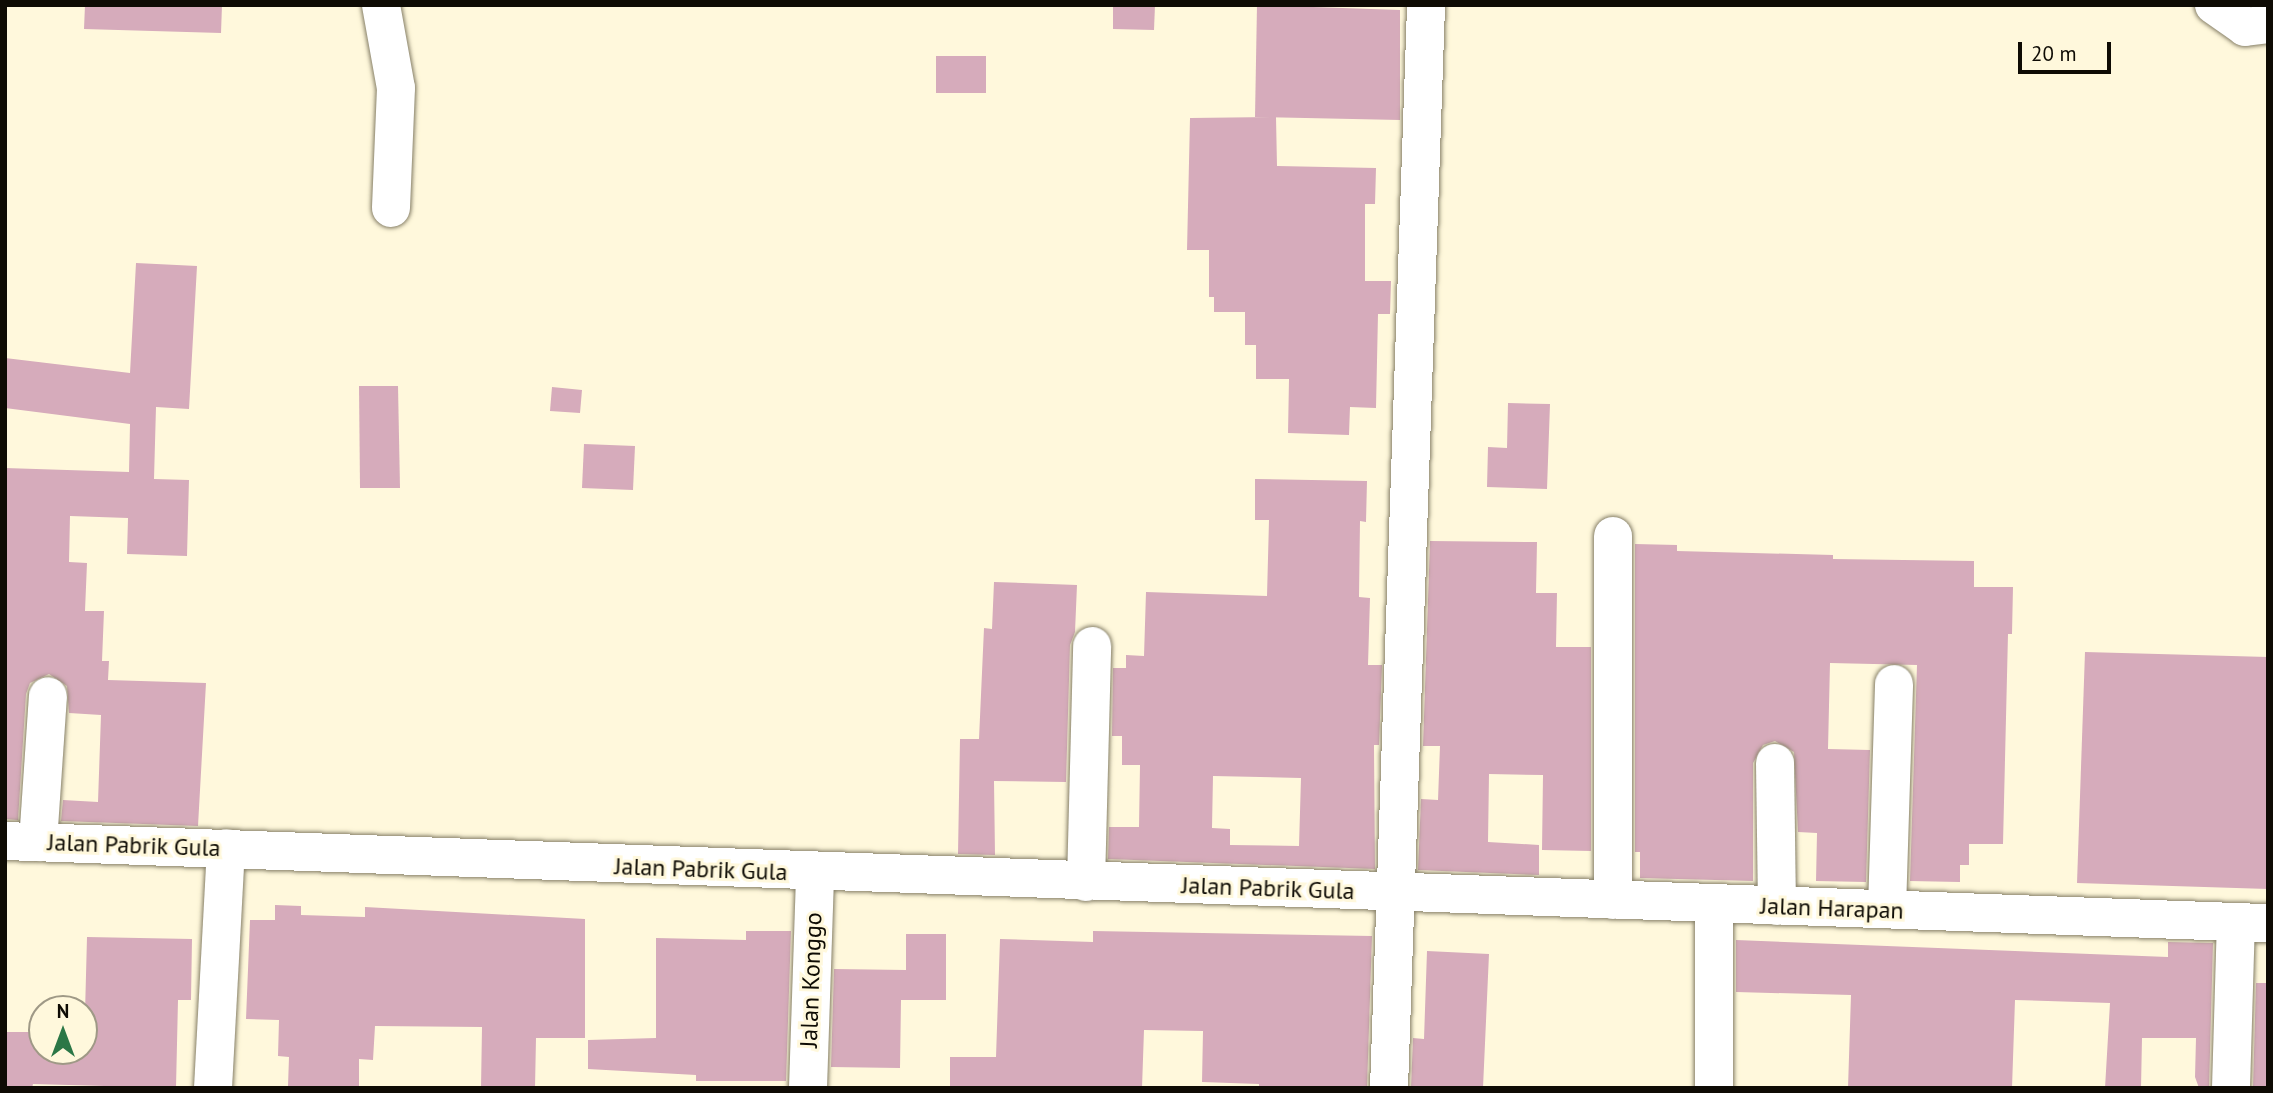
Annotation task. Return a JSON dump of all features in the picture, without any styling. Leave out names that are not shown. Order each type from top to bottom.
[{"type":"street","points":[[381,5],[396,88],[391,208]]},
{"type":"street","points":[[1390,1088],[1426,5]]},
{"type":"street","points":[[2214,5],[2245,27],[2268,24]]},
{"type":"street","points":[[1613,536],[1613,900]]},
{"type":"street","points":[[1086,882],[1093,646]]},
{"type":"street","points":[[1886,909],[1894,684]]},
{"type":"street","points":[[22,841],[48,696]]},
{"type":"street","points":[[1775,763],[1777,906]]},
{"type":"street","name":"Jalan Pabrik Gula","points":[[22,841],[1397,892]]},
{"type":"street","points":[[213,1088],[226,848]]},
{"type":"street","name":"Jalan Konggo","points":[[808,1088],[815,872]]},
{"type":"street","name":"Jalan Harapan","points":[[1397,892],[2252,923]]},
{"type":"street","points":[[1714,903],[1714,1088]]},
{"type":"street","points":[[2231,1088],[2252,923]]},
{"type":"building","points":[[85,5],[222,5],[221,33],[84,29]]},
{"type":"building","points":[[1113,5],[1155,5],[1154,30],[1113,29]]},
{"type":"building","points":[[1257,5],[1400,10],[1400,120],[1255,117]]},
{"type":"building","points":[[936,56],[986,56],[986,93],[936,93]]},
{"type":"building","points":[[1276,117],[1277,166],[1376,168],[1375,204],[1365,204],[1365,281],[1391,281],[1390,314],[1378,314],[1376,408],[1350,407],[1349,435],[1288,433],[1289,379],[1256,379],[1256,345],[1245,345],[1245,312],[1214,312],[1214,297],[1209,297],[1209,250],[1187,250],[1190,118]]},
{"type":"building","points":[[136,263],[197,266],[189,409],[156,407],[154,479],[189,480],[187,556],[127,554],[128,518],[70,516],[69,562],[87,563],[85,611],[104,611],[102,661],[109,661],[108,680],[206,683],[198,826],[61,821],[63,800],[98,802],[101,715],[69,713],[67,686],[49,674],[30,683],[26,694],[18,820],[5,819],[5,468],[129,472],[130,424],[5,408],[5,358],[130,373]]},
{"type":"building","points":[[359,386],[398,386],[400,488],[360,488]]},
{"type":"building","points":[[552,387],[582,390],[580,413],[550,411]]},
{"type":"building","points":[[1508,403],[1550,404],[1547,489],[1487,487],[1488,447],[1507,448]]},
{"type":"building","points":[[584,444],[635,446],[633,490],[582,488]]},
{"type":"building","points":[[1255,479],[1367,481],[1366,522],[1360,521],[1359,597],[1370,598],[1368,665],[1382,665],[1379,745],[1374,745],[1375,869],[1108,859],[1109,827],[1139,827],[1140,765],[1122,765],[1122,736],[1112,736],[1113,668],[1126,668],[1126,655],[1144,656],[1146,592],[1267,596],[1269,520],[1255,520]],"holes":[[[1213,776],[1301,778],[1299,846],[1230,845],[1230,829],[1212,828]]]},
{"type":"building","points":[[1430,541],[1537,542],[1536,593],[1557,593],[1556,647],[1591,647],[1591,851],[1542,850],[1543,775],[1489,774],[1488,842],[1539,845],[1539,875],[1418,870],[1421,799],[1438,800],[1440,746],[1423,746]]},
{"type":"building","points":[[1635,544],[1677,545],[1677,551],[1833,555],[1833,559],[1974,561],[1974,587],[2013,587],[2012,634],[2008,634],[2003,844],[1969,844],[1969,865],[1960,865],[1960,882],[1910,881],[1917,665],[1830,663],[1828,749],[1870,750],[1866,882],[1816,881],[1817,833],[1798,832],[1794,752],[1775,741],[1763,745],[1753,763],[1753,881],[1640,878],[1640,852],[1635,852]]},
{"type":"building","points":[[994,582],[1077,585],[1075,632],[1070,645],[1066,782],[994,781],[995,855],[958,854],[960,739],[979,739],[984,628],[992,629]]},
{"type":"building","points":[[2085,652],[2268,657],[2268,889],[2077,883]]},
{"type":"building","points":[[275,905],[301,906],[301,915],[365,917],[365,907],[585,919],[585,1038],[536,1038],[535,1088],[481,1088],[482,1027],[375,1026],[373,1060],[359,1059],[359,1088],[288,1086],[289,1057],[278,1056],[279,1020],[246,1019],[250,920],[275,920]]},
{"type":"building","points":[[746,931],[791,931],[786,1081],[696,1081],[696,1075],[588,1069],[588,1040],[656,1038],[656,938],[746,940]]},
{"type":"building","points":[[1093,931],[1372,936],[1367,1088],[1259,1088],[1259,1084],[1202,1082],[1203,1031],[1144,1030],[1142,1088],[950,1088],[950,1057],[996,1057],[1000,939],[1093,942]]},
{"type":"building","points":[[906,934],[946,934],[946,1000],[901,1000],[900,1068],[831,1067],[834,969],[906,970]]},
{"type":"building","points":[[87,937],[192,939],[191,1000],[178,1000],[176,1088],[33,1084],[32,1088],[5,1088],[5,1032],[28,1032],[28,1065],[98,1065],[98,995],[85,995]]},
{"type":"building","points":[[1736,940],[2168,957],[2168,942],[2213,943],[2209,1088],[2199,1088],[2195,1077],[2196,1038],[2142,1038],[2141,1088],[2105,1088],[2110,1003],[2015,1000],[2012,1088],[1848,1088],[1851,995],[1736,992]]},
{"type":"building","points":[[1427,951],[1489,954],[1483,1088],[1411,1088],[1413,1038],[1424,1039]]},
{"type":"building","points":[[2256,983],[2268,983],[2268,1088],[2253,1088]]}]
